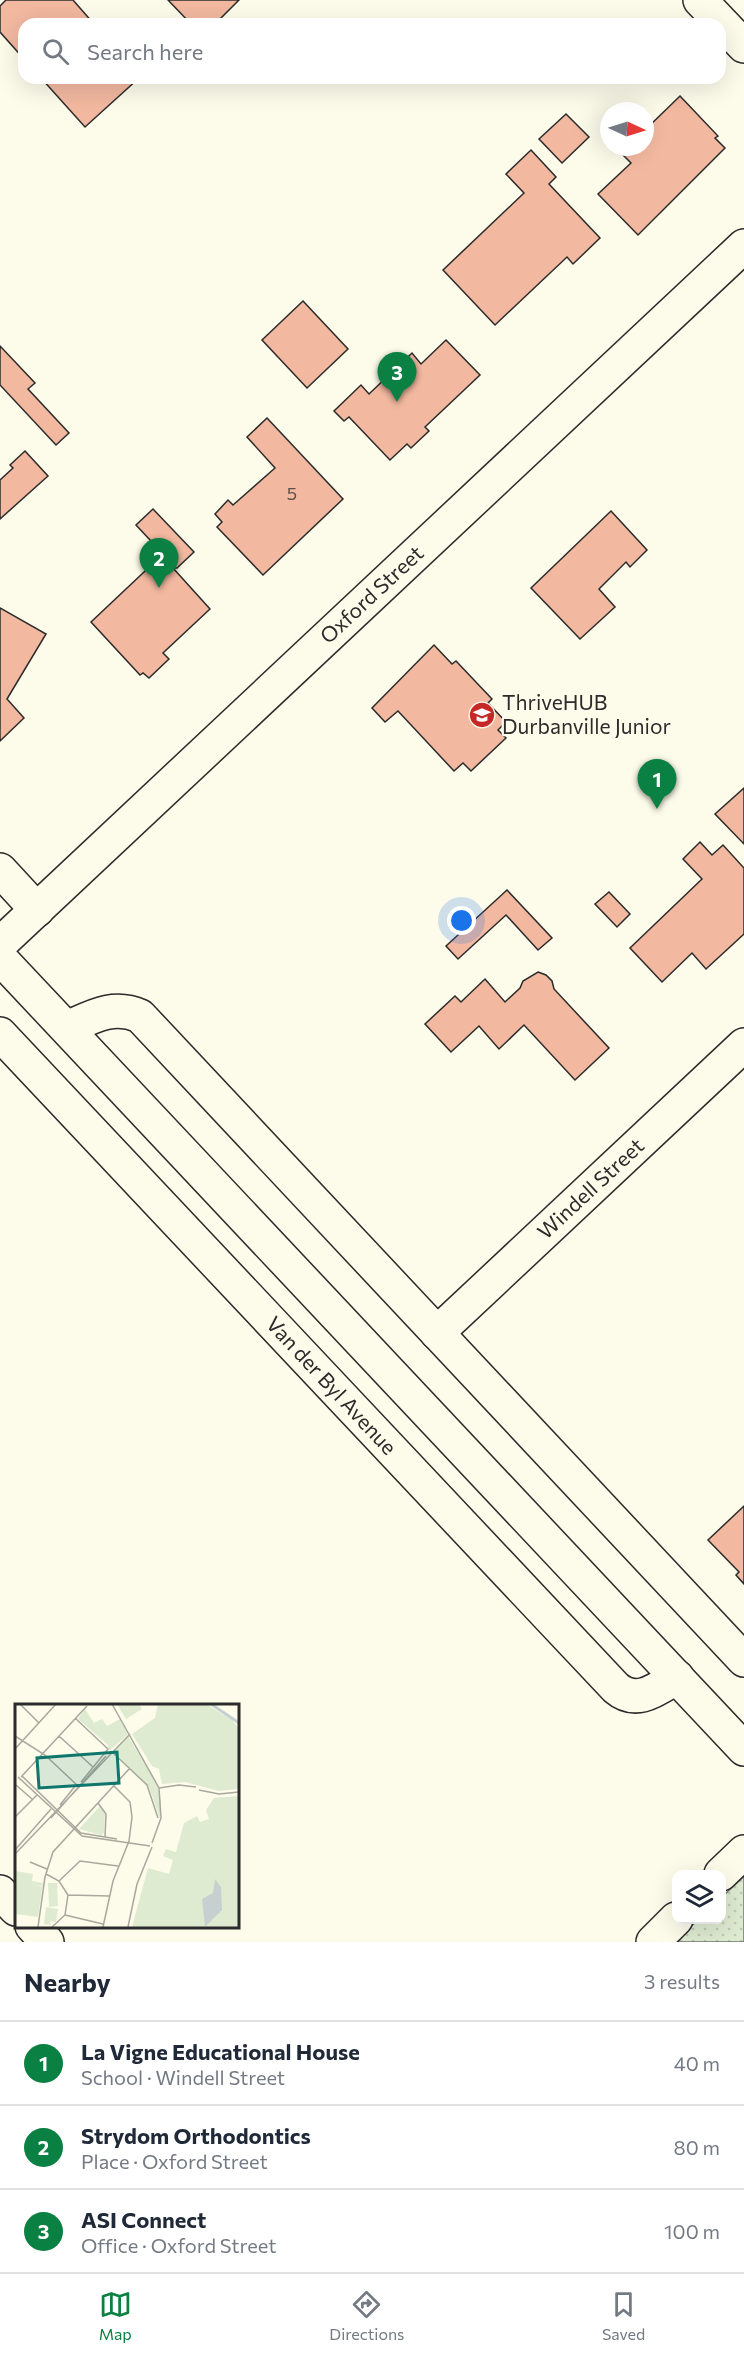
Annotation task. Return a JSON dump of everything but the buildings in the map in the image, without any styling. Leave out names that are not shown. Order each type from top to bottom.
[{"type":"street","points":[[700,0],[717,18]]},
{"type":"street","points":[[726,27],[744,46]]},
{"type":"street","name":"Oxford Street","points":[[0,944],[744,246]]},
{"type":"street","points":[[0,870],[37,910]]},
{"type":"street","points":[[0,958],[744,1749]]},
{"type":"street","points":[[67,1028],[111,1010],[127,1010],[140,1016],[744,1660]]},
{"type":"street","name":"Van der Byl Avenue","points":[[0,1034],[616,1688],[626,1695],[639,1696],[677,1677]]},
{"type":"street","name":"Windell Street","points":[[437,1333],[744,1045]]},
{"type":"street","points":[[726,1870],[744,1852]]},
{"type":"street","points":[[0,1892],[15,1908]]},
{"type":"street","points":[[653,1942],[672,1923]]},
{"type":"street","points":[[33,1927],[47,1942]]},
{"type":"green space","points":[[744,1876],[744,1942],[674,1942],[694,1924],[726,1924],[726,1893]]},
{"type":"place","name":"ASI Connect","points":[[397,402]]},
{"type":"place","name":"Strydom Orthodontics","points":[[159,588]]},
{"type":"place","name":"ThriveHUB Durbanville Junior","points":[[482,715]]},
{"type":"place","name":"La Vigne Educational House","points":[[657,809]]}]
